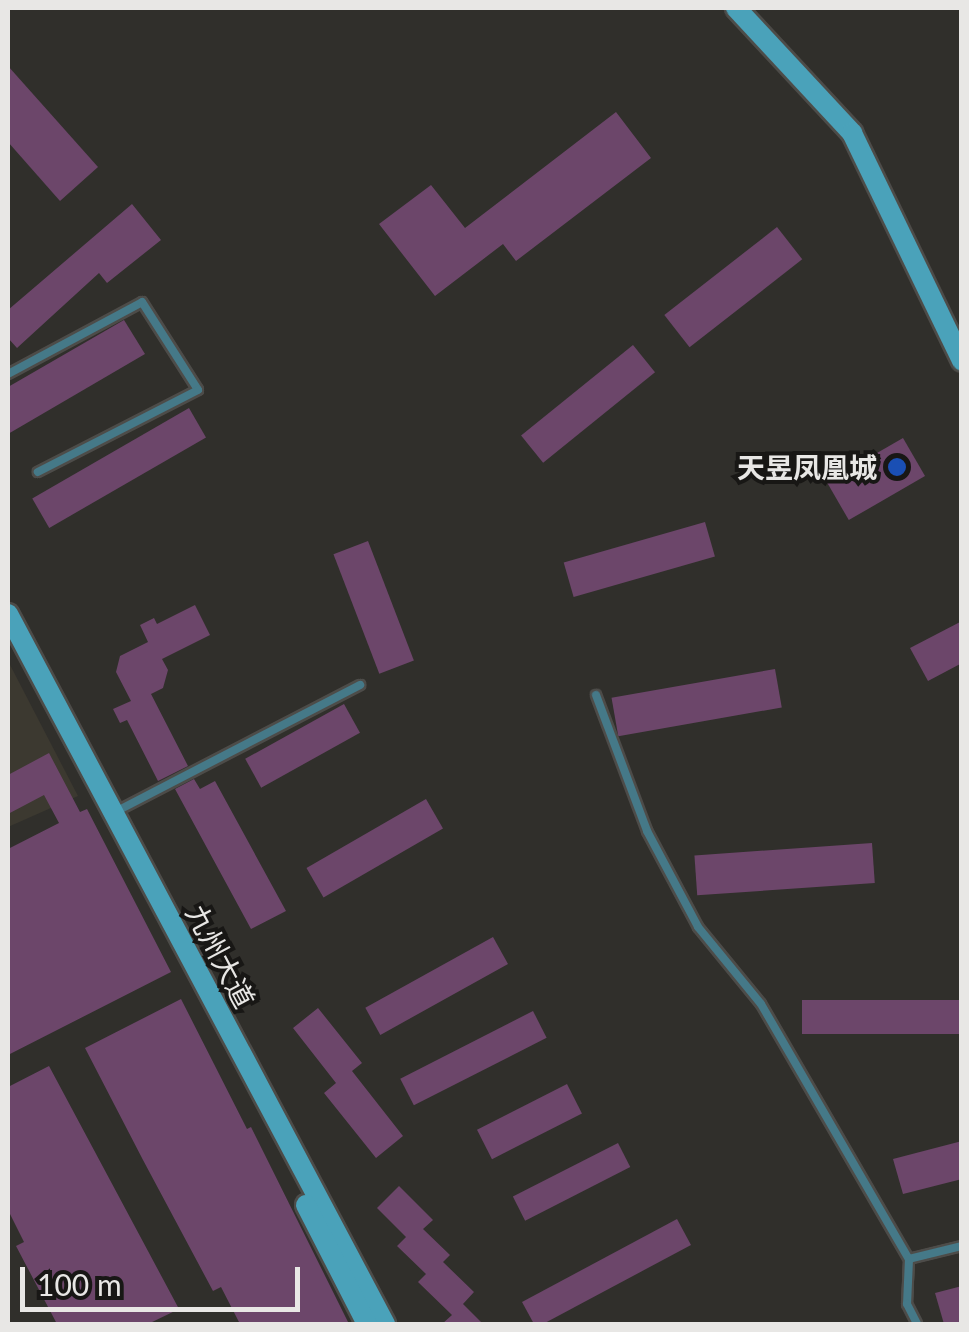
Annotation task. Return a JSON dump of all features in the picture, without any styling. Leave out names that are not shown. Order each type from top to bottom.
[{"type":"main road","points":[[736,8],[852,134],[962,360]]},
{"type":"main road","name":"九州大道","points":[[8,614],[385,1324]]},
{"type":"main road","points":[[8,643],[240,1074],[368,1324]]},
{"type":"lane","points":[[8,374],[142,302],[198,390],[38,472]]},
{"type":"lane","points":[[113,812],[360,685]]},
{"type":"lane","points":[[596,695],[647,831],[698,927],[761,1004],[910,1259],[907,1304],[916,1324]]},
{"type":"lane","points":[[910,1259],[962,1246]]},
{"type":"shaded area","points":[[8,661],[78,796],[8,827]]},
{"type":"building","points":[[8,66],[98,167],[60,201],[8,142]]},
{"type":"building","points":[[616,112],[651,158],[516,261],[503,244],[435,296],[379,224],[431,185],[465,228]]},
{"type":"building","points":[[132,204],[161,240],[107,283],[99,273],[17,348],[8,338],[8,310]]},
{"type":"building","points":[[777,227],[802,259],[690,347],[664,315]]},
{"type":"building","points":[[124,320],[145,354],[8,434],[8,387]]},
{"type":"building","points":[[633,345],[655,372],[543,463],[521,436]]},
{"type":"building","points":[[189,408],[206,437],[49,528],[32,498]]},
{"type":"building","points":[[903,438],[925,476],[849,520],[827,482]]},
{"type":"building","points":[[705,522],[715,557],[574,597],[564,563]]},
{"type":"building","points":[[368,541],[414,660],[379,674],[333,554]]},
{"type":"building","points":[[195,605],[210,635],[162,659],[168,670],[163,688],[151,694],[188,766],[158,781],[127,720],[120,723],[113,709],[131,701],[116,672],[120,656],[148,642],[140,625],[154,618],[157,624]]},
{"type":"building","points":[[962,621],[962,663],[928,681],[910,648]]},
{"type":"building","points":[[775,669],[782,707],[618,736],[612,698]]},
{"type":"building","points":[[344,704],[360,733],[261,788],[245,759]]},
{"type":"building","points":[[49,753],[80,812],[87,809],[171,972],[8,1055],[8,849],[59,823],[44,795],[8,814],[8,775]]},
{"type":"building","points":[[194,779],[200,789],[215,781],[286,911],[251,929],[175,789]]},
{"type":"building","points":[[426,799],[443,828],[323,897],[306,868]]},
{"type":"building","points":[[872,843],[875,883],[697,895],[694,855]]},
{"type":"building","points":[[493,937],[508,964],[380,1035],[365,1008]]},
{"type":"building","points":[[181,999],[247,1129],[251,1127],[349,1324],[240,1324],[221,1287],[213,1291],[85,1048]]},
{"type":"building","points":[[802,1000],[962,1000],[962,1034],[802,1034]]},
{"type":"building","points":[[318,1008],[362,1063],[352,1071],[403,1136],[376,1158],[324,1093],[336,1083],[293,1028]]},
{"type":"building","points":[[533,1011],[547,1038],[414,1105],[400,1079]]},
{"type":"building","points":[[49,1066],[179,1309],[148,1324],[57,1324],[16,1246],[24,1242],[8,1210],[8,1087]]},
{"type":"building","points":[[567,1084],[582,1113],[492,1159],[477,1130]]},
{"type":"building","points":[[962,1141],[962,1179],[903,1194],[893,1159]]},
{"type":"building","points":[[618,1143],[630,1167],[525,1221],[513,1197]]},
{"type":"building","points":[[399,1186],[433,1220],[423,1229],[450,1255],[443,1262],[474,1292],[463,1304],[483,1324],[442,1324],[452,1315],[418,1282],[426,1274],[397,1246],[406,1237],[377,1208]]},
{"type":"building","points":[[677,1219],[691,1245],[543,1324],[534,1324],[522,1302]]},
{"type":"building","points":[[962,1286],[962,1324],[944,1324],[935,1293]]},
{"type":"place","name":"天昱凤凰城","points":[[897,467]]}]
